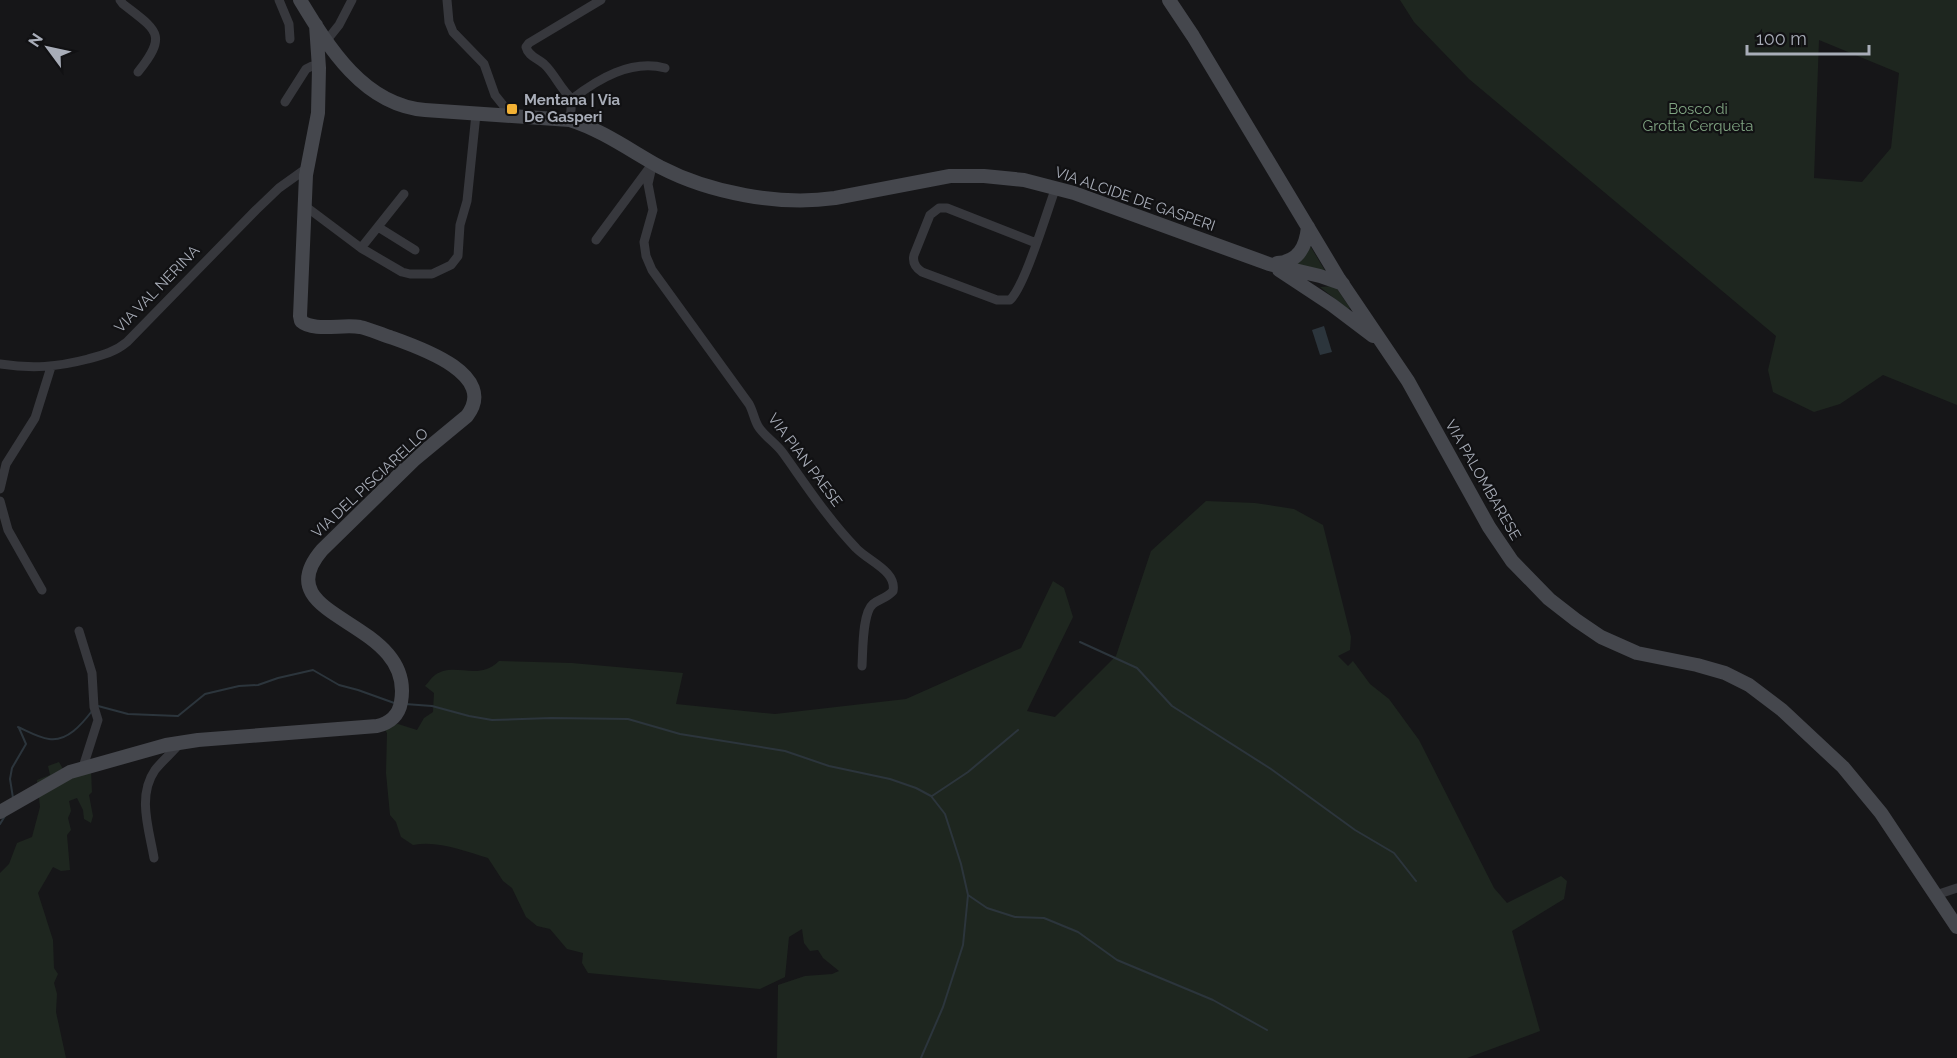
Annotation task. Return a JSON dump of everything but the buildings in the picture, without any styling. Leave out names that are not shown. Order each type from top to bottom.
[{"type":"street","points":[[120,0],[150,26],[156,35],[153,51],[138,72]]},
{"type":"street","points":[[279,0],[289,24],[290,39]]},
{"type":"street","name":"VIA ALCIDE DE GASPERI","points":[[300,0],[356,78],[388,101],[414,109],[570,120],[595,130],[682,177],[745,195],[814,200],[930,179],[958,176],[1006,177],[1056,187],[1269,264],[1314,274],[1342,284]]},
{"type":"street","points":[[327,40],[339,25],[352,0]]},
{"type":"street","points":[[447,0],[449,22],[453,32],[484,64],[495,95],[512,116]]},
{"type":"street","points":[[572,99],[561,88],[547,67],[528,53],[526,47],[529,43],[602,0]]},
{"type":"street","name":"VIA PALOMBARESE","points":[[1169,0],[1342,284],[1384,344],[1418,399],[1494,536],[1512,561],[1544,594],[1589,630],[1620,647],[1637,653],[1720,672],[1744,682],[1796,722],[1846,770],[1888,823],[1957,927]]},
{"type":"street","name":"VIA DEL PISCIARELLO","points":[[2,810],[60,776],[83,767],[181,742],[377,726],[391,720],[401,702],[401,676],[388,654],[365,632],[318,603],[309,590],[309,570],[322,550],[405,468],[467,416],[473,406],[475,395],[462,374],[446,360],[432,352],[361,327],[308,326],[301,321],[307,168],[317,124],[319,68],[316,25]]},
{"type":"street","points":[[570,120],[572,99],[595,82],[644,65],[664,68]]},
{"type":"street","points":[[285,102],[306,69],[312,66],[319,68]]},
{"type":"street","points":[[305,206],[361,248],[398,270],[410,274],[434,274],[453,263],[458,253],[459,229],[468,197],[476,114]]},
{"type":"street","points":[[596,240],[653,162]]},
{"type":"street","name":"VIA PIAN PAESE","points":[[653,162],[648,184],[653,213],[644,242],[650,267],[746,400],[760,429],[779,448],[847,538],[861,553],[887,573],[892,581],[893,591],[873,604],[867,612],[862,666]]},
{"type":"street","name":"VIA VAL NERINA","points":[[0,364],[51,367],[106,354],[123,345],[256,210],[276,191],[307,168]]},
{"type":"street","points":[[1036,243],[946,208],[939,208],[930,215],[913,261],[916,268],[922,272],[997,300],[1006,301],[1017,292],[1036,243],[1056,187]]},
{"type":"street","points":[[361,248],[404,194]]},
{"type":"street","points":[[378,227],[415,250]]},
{"type":"street","points":[[1269,264],[1285,262],[1297,256],[1305,242],[1308,227]]},
{"type":"street","name":"VIA ALCIDE DE GASPERI","points":[[1269,264],[1332,305],[1384,344]]},
{"type":"street","name":"VIA ALCIDE DE GASPERI","points":[[1291,278],[1318,285],[1342,284]]},
{"type":"street","points":[[0,489],[6,464],[35,418],[51,367]]},
{"type":"street","points":[[0,501],[8,530],[42,590]]},
{"type":"street","points":[[79,631],[92,672],[94,706],[98,720],[83,767]]},
{"type":"street","points":[[154,858],[146,813],[146,790],[156,769],[181,742]]},
{"type":"street","points":[[1936,895],[1957,888]]},
{"type":"green space","name":"Bosco di Grotta Cerqueta","points":[[1400,0],[1957,0],[1957,405],[1883,375],[1840,404],[1814,412],[1773,392],[1768,370],[1776,336],[1469,79],[1414,22]],"holes":[[[1819,40],[1899,73],[1891,148],[1862,182],[1814,178]]]},
{"type":"green space","points":[[1309,244],[1327,274],[1291,264]]},
{"type":"green space","points":[[1335,286],[1350,308],[1348,309],[1320,287]]},
{"type":"green space","points":[[1206,501],[1255,503],[1294,509],[1323,525],[1351,637],[1350,650],[1338,656],[1348,666],[1353,661],[1370,684],[1389,699],[1419,740],[1494,888],[1507,903],[1561,876],[1567,881],[1564,899],[1512,931],[1540,1031],[1467,1058],[777,1058],[778,985],[805,976],[832,974],[839,971],[823,958],[818,950],[810,951],[804,943],[802,929],[789,937],[785,977],[760,989],[588,973],[582,963],[583,953],[567,949],[550,929],[537,926],[526,917],[512,888],[503,881],[488,858],[441,845],[413,845],[401,837],[396,822],[390,815],[386,773],[387,733],[382,725],[398,724],[417,730],[424,718],[433,712],[434,693],[425,686],[434,676],[450,670],[483,670],[499,661],[572,663],[683,673],[676,704],[775,714],[906,699],[1021,648],[1053,581],[1064,588],[1073,617],[1027,711],[1055,717],[1116,656],[1151,551]]},
{"type":"green space","points":[[59,762],[63,769],[91,771],[92,792],[89,795],[93,816],[91,823],[84,819],[83,810],[77,798],[69,801],[71,811],[68,818],[71,830],[67,835],[70,870],[61,871],[53,867],[38,893],[53,940],[54,968],[58,974],[54,983],[57,994],[56,1012],[66,1058],[0,1058],[0,873],[9,864],[17,843],[32,837],[40,807],[37,780],[50,775],[48,766]]},
{"type":"shaded area","points":[[1324,326],[1332,352],[1320,355],[1312,330]]},
{"type":"waterway","points":[[1080,642],[1137,668],[1172,706],[1271,769],[1355,830],[1394,853],[1416,881]]},
{"type":"waterway","points":[[98,706],[128,714],[178,716],[205,694],[239,686],[258,685],[313,670],[339,685],[397,704]]},
{"type":"waterway","points":[[405,704],[432,706],[492,720],[628,719],[680,734],[785,751],[829,766],[890,779],[931,796],[945,814],[968,895],[963,945],[943,1007],[921,1058]]},
{"type":"waterway","points":[[18,727],[41,737],[62,738],[73,731],[92,711]]},
{"type":"waterway","points":[[13,798],[10,779],[12,768],[26,744],[19,728]]},
{"type":"waterway","points":[[932,796],[968,772],[1018,730]]},
{"type":"waterway","points":[[0,824],[5,816]]},
{"type":"waterway","points":[[968,895],[987,908],[1015,917],[1044,918],[1078,932],[1117,960],[1213,1000],[1267,1030]]},
{"type":"place","name":"Mentana | Via De Gasperi","points":[[512,109]]}]
